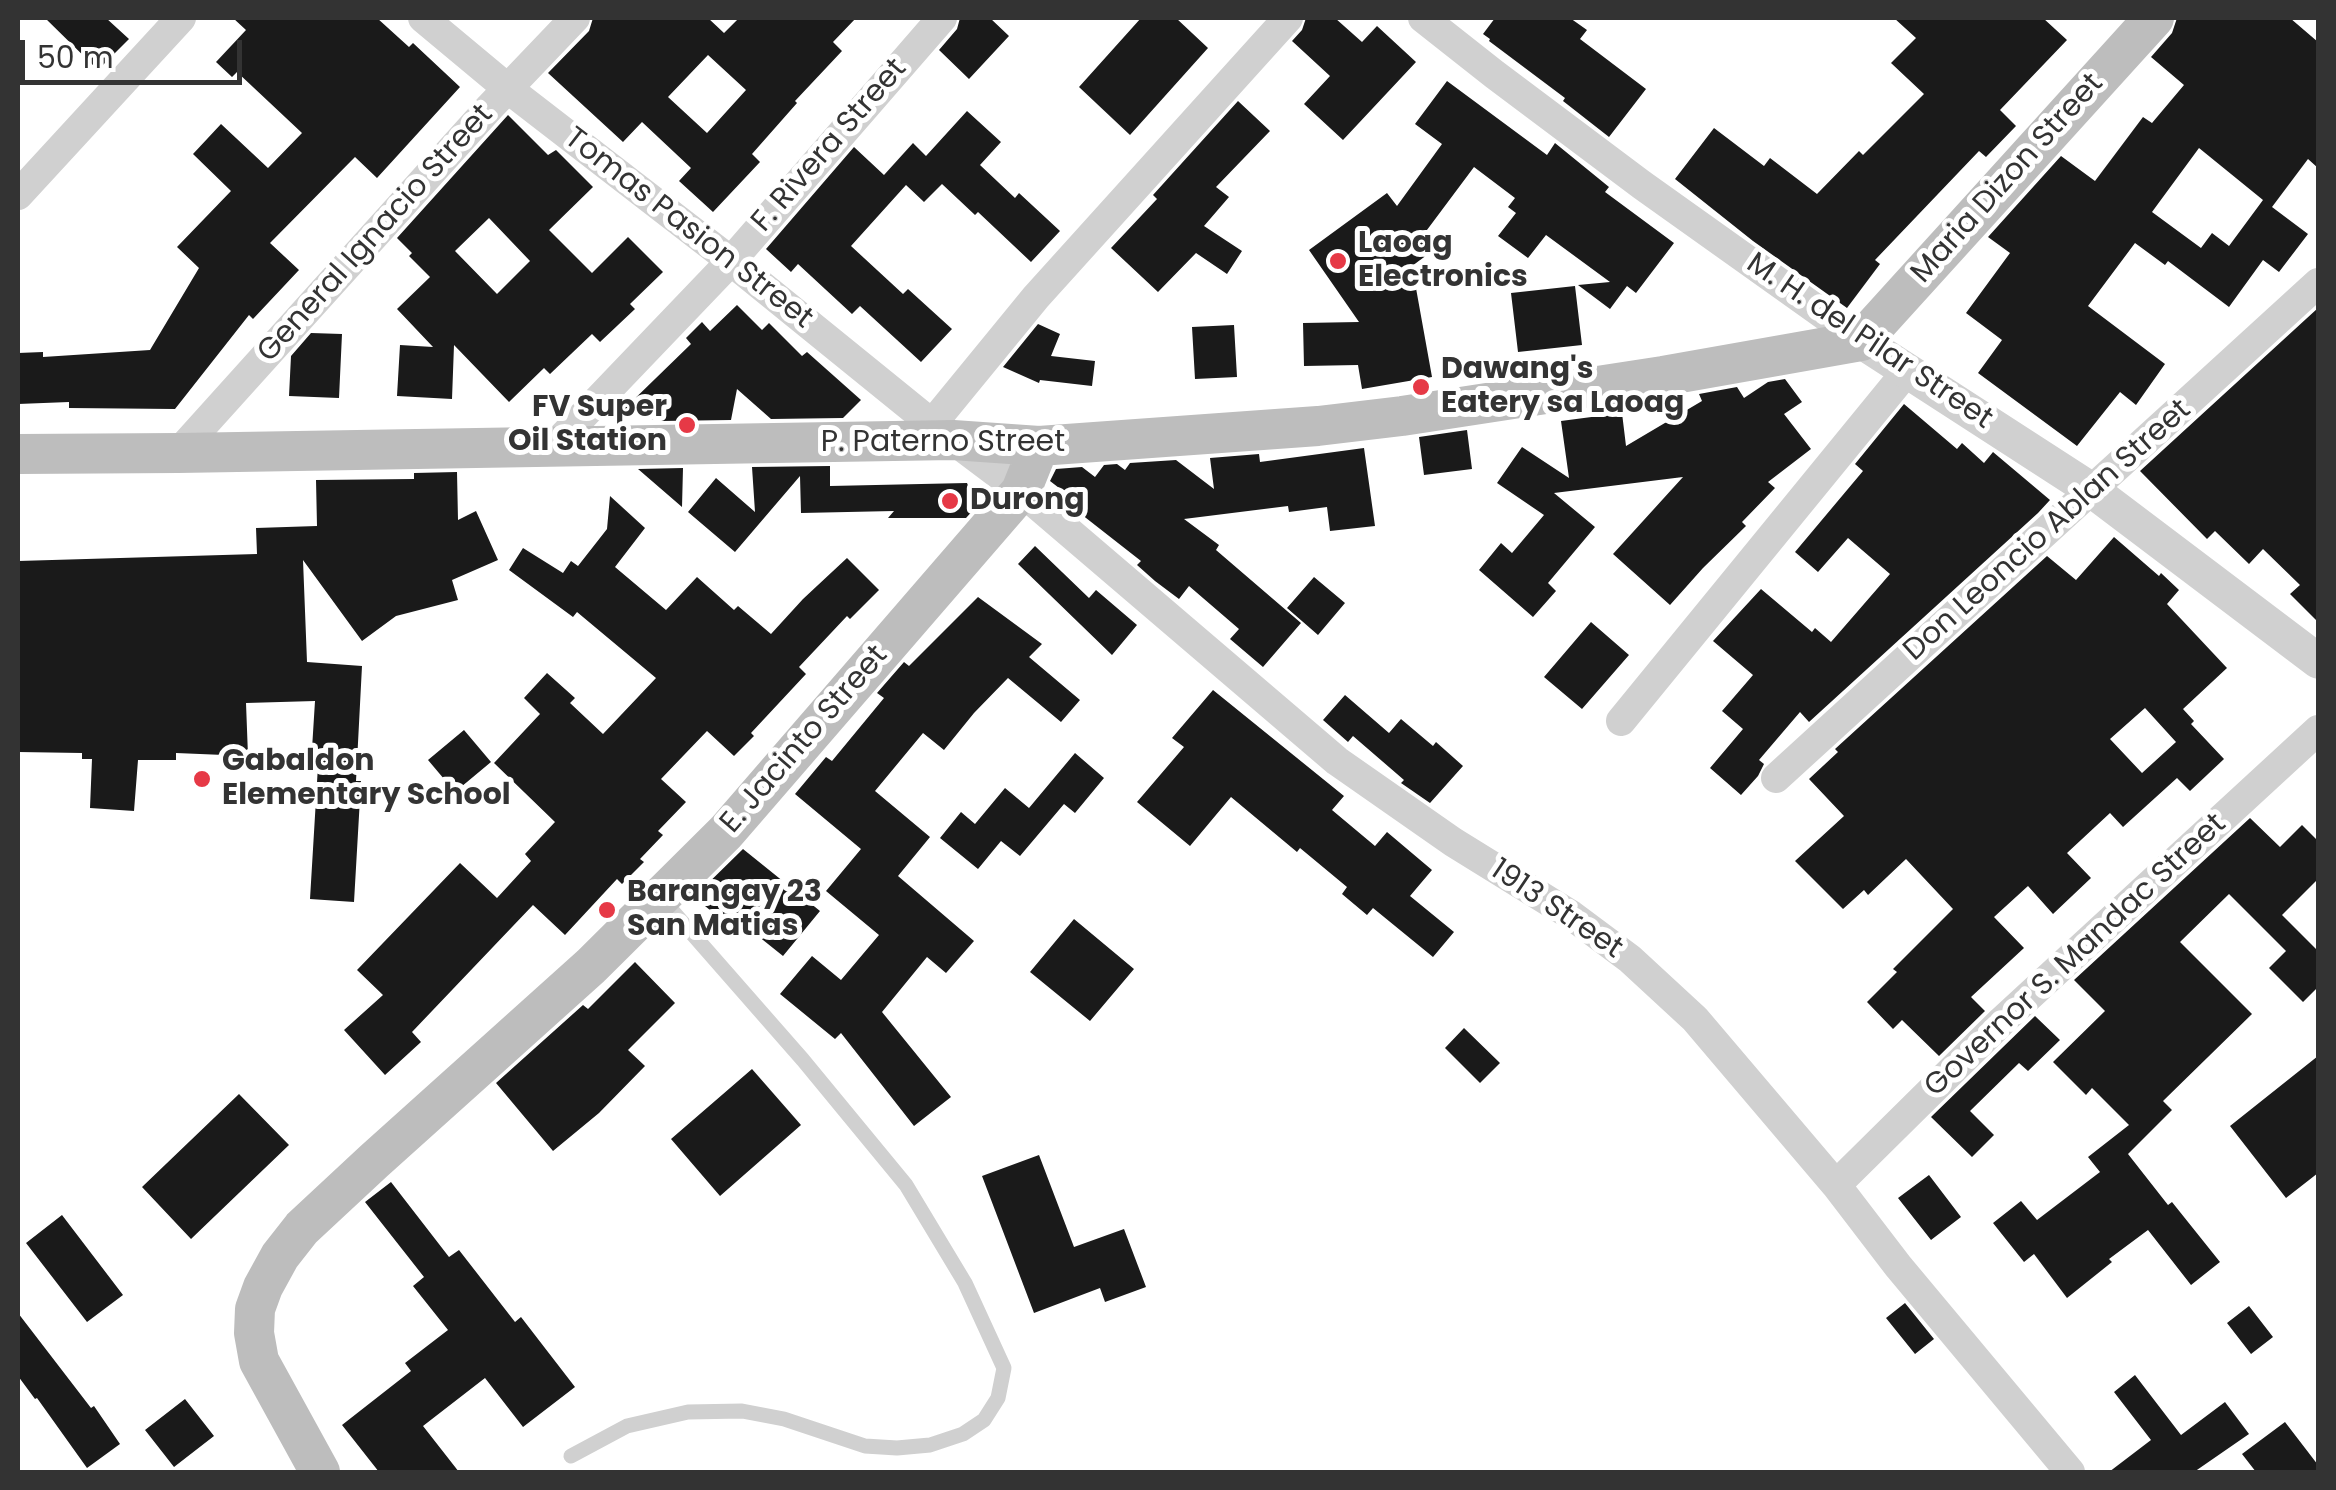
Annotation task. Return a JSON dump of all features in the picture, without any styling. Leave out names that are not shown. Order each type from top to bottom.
[{"type":"main road","name":"Maria Dizon Street","points":[[1862,341],[2154,18]]},
{"type":"main road","name":"P. Paterno Street","points":[[18,454],[552,447],[943,432],[1039,446],[1318,426],[1402,416],[1862,341]]},
{"type":"main road","name":"E. Jacinto Street","points":[[320,1472],[260,1361],[254,1333],[255,1309],[280,1256],[302,1228],[591,966],[726,832],[1021,491],[1039,446]]},
{"type":"street","points":[[18,196],[182,18]]},
{"type":"street","name":"Tomas Pasion Street","points":[[422,18],[943,432]]},
{"type":"street","name":"General Ignacio Street","points":[[178,453],[575,18]]},
{"type":"street","name":"F. Rivera Street","points":[[552,447],[731,261],[942,18]]},
{"type":"street","points":[[943,432],[1036,297],[1288,18]]},
{"type":"street","name":"M. H. del Pilar Street","points":[[1423,18],[1642,185],[1862,341],[2093,490],[2318,661]]},
{"type":"street","name":"Don Leoncio Ablan Street","points":[[1776,778],[2318,283]]},
{"type":"street","points":[[1622,721],[1907,371]]},
{"type":"street","name":"1913 Street","points":[[943,432],[1021,491],[1337,761],[1453,842],[1572,915],[1630,959],[1695,1019],[2070,1472]]},
{"type":"street","name":"Governor S. Mandac Street","points":[[1836,1185],[2002,1021],[2318,730]]},
{"type":"lane","points":[[571,1456],[627,1426],[688,1412],[742,1411],[865,1446],[930,1445],[964,1434],[984,1420],[998,1398],[1004,1368],[964,1283],[906,1185],[661,898]]},
{"type":"building","points":[[45,18],[106,18],[129,39],[98,70]]},
{"type":"building","points":[[233,18],[377,18],[409,47],[413,43],[460,87],[377,178],[355,157],[270,243],[299,270],[253,319],[249,315],[175,409],[69,408],[69,402],[18,404],[18,353],[43,352],[43,357],[150,350],[199,268],[177,247],[231,191],[193,154],[221,124],[268,168],[302,133],[237,72],[232,77],[216,62],[246,30]]},
{"type":"building","points":[[593,18],[708,18],[724,33],[739,18],[856,18],[833,42],[842,51],[752,154],[760,162],[713,212],[679,181],[691,168],[642,122],[623,142],[548,73],[589,31]],"holes":[[[708,55],[746,90],[707,133],[668,97]]]},
{"type":"building","points":[[960,18],[990,18],[1009,36],[969,79],[939,50],[957,29]]},
{"type":"building","points":[[1141,18],[1176,18],[1208,48],[1130,135],[1079,87]]},
{"type":"building","points":[[1306,18],[1335,18],[1362,42],[1377,26],[1416,62],[1343,140],[1304,104],[1330,76],[1292,41]]},
{"type":"building","points":[[1495,18],[1570,18],[1587,30],[1580,39],[1646,89],[1609,137],[1489,41],[1483,34]]},
{"type":"building","points":[[1894,18],[2043,18],[2067,40],[2000,110],[2016,126],[1986,157],[1979,151],[1875,260],[1880,264],[1847,308],[1675,179],[1714,128],[1764,166],[1770,158],[1817,194],[1924,94],[1891,63],[1916,38]]},
{"type":"building","points":[[2177,18],[2290,18],[2318,42],[2318,168],[2308,159],[2272,207],[2308,234],[2279,272],[2263,260],[2229,307],[2168,261],[2165,265],[2135,243],[2088,306],[2165,364],[2136,405],[2120,392],[2077,446],[1978,373],[2002,340],[1966,313],[2010,253],[1988,237],[2061,156],[2095,181],[2143,117],[2152,123],[2184,85],[2151,57],[2172,33]],"holes":[[[2199,148],[2263,200],[2229,246],[2212,233],[2201,248],[2152,212]]]},
{"type":"building","points":[[1447,81],[1547,155],[1555,143],[1609,187],[1605,192],[1674,243],[1636,293],[1627,286],[1610,309],[1578,285],[1610,282],[1546,235],[1528,258],[1498,236],[1516,213],[1508,207],[1515,198],[1474,167],[1421,238],[1431,252],[1412,266],[1432,377],[1362,389],[1358,365],[1304,366],[1303,323],[1359,322],[1309,250],[1387,193],[1397,206],[1442,144],[1415,124]]},
{"type":"building","points":[[1238,101],[1270,131],[1216,187],[1229,197],[1204,226],[1242,251],[1227,274],[1196,253],[1158,292],[1111,248]]},
{"type":"building","points":[[967,111],[1001,142],[980,165],[1015,198],[1019,193],[1060,231],[1031,262],[942,184],[924,202],[906,185],[851,246],[903,294],[908,289],[952,329],[921,362],[860,306],[852,314],[798,264],[791,272],[766,249],[854,147],[884,175],[913,143],[926,156]]},
{"type":"building","points":[[508,115],[548,155],[556,150],[593,187],[549,230],[592,273],[628,237],[663,272],[630,304],[635,309],[600,342],[592,334],[550,374],[544,368],[509,402],[454,345],[452,399],[397,396],[400,345],[433,347],[397,309],[430,277],[397,238]],"holes":[[[489,218],[530,261],[497,294],[455,251]]]},
{"type":"building","points":[[1575,286],[1582,345],[1518,352],[1511,293]]},
{"type":"building","points":[[737,305],[762,330],[769,323],[802,356],[807,352],[861,400],[843,418],[771,419],[737,389],[731,420],[662,421],[620,413],[691,344],[686,338],[702,322],[710,331]]},
{"type":"building","points":[[2318,308],[2318,622],[2290,594],[2300,585],[2263,549],[2249,564],[2215,531],[2207,539],[2140,471]]},
{"type":"building","points":[[1038,324],[1060,334],[1051,356],[1095,361],[1092,386],[1040,380],[1039,383],[1003,367]]},
{"type":"building","points":[[1234,325],[1237,377],[1195,379],[1192,327]]},
{"type":"building","points":[[311,333],[342,334],[339,398],[289,396],[291,356]]},
{"type":"building","points":[[1785,379],[1802,402],[1784,414],[1811,449],[1768,482],[1775,488],[1742,522],[1746,526],[1670,605],[1613,554],[1683,477],[1554,493],[1595,527],[1548,583],[1556,591],[1533,617],[1479,570],[1501,543],[1512,553],[1544,515],[1497,483],[1522,447],[1569,478],[1561,421],[1622,413],[1626,446],[1702,401],[1699,394],[1737,387],[1744,398],[1768,382]]},
{"type":"building","points":[[1904,404],[1957,449],[1962,443],[1984,463],[1993,452],[2050,500],[1809,722],[1800,712],[1759,760],[1764,764],[1758,776],[1741,795],[1710,768],[1743,729],[1722,711],[1753,675],[1713,641],[1761,589],[1812,632],[1815,628],[1831,642],[1890,574],[1848,538],[1818,572],[1795,552],[1863,471],[1855,464]]},
{"type":"building","points":[[1467,430],[1472,469],[1424,475],[1419,437]]},
{"type":"building","points":[[1364,448],[1375,526],[1330,531],[1327,507],[1289,512],[1288,506],[1184,519],[1219,545],[1216,550],[1301,623],[1263,667],[1230,639],[1239,629],[1189,586],[1179,599],[1155,581],[1137,565],[1141,561],[1072,507],[1076,501],[1050,481],[1056,469],[1082,467],[1095,477],[1104,465],[1117,464],[1125,470],[1130,463],[1176,460],[1214,489],[1210,458],[1259,454],[1260,462]]},
{"type":"building","points":[[830,466],[830,486],[967,483],[976,507],[966,518],[888,518],[894,511],[801,513],[800,476],[735,552],[688,512],[716,478],[755,512],[752,467]]},
{"type":"building","points":[[683,468],[682,507],[638,469]]},
{"type":"building","points":[[457,472],[458,520],[476,511],[498,560],[452,580],[458,600],[396,616],[362,641],[303,560],[307,662],[362,666],[354,902],[310,899],[319,749],[312,749],[315,701],[246,703],[248,756],[176,753],[176,760],[138,760],[134,811],[90,808],[92,759],[82,759],[82,753],[18,752],[18,561],[257,554],[256,528],[317,526],[316,480],[414,479],[414,473]]},
{"type":"building","points":[[610,496],[645,528],[615,567],[666,610],[697,577],[734,610],[738,606],[771,634],[847,558],[879,590],[850,619],[847,616],[799,667],[806,674],[734,756],[707,731],[661,779],[686,802],[658,831],[663,835],[622,884],[617,879],[565,935],[533,905],[412,1032],[421,1042],[385,1075],[344,1030],[383,995],[357,970],[460,863],[497,898],[531,861],[525,854],[555,822],[494,763],[540,714],[524,698],[547,673],[575,698],[570,703],[603,734],[656,678],[577,612],[573,617],[509,570],[523,548],[563,573],[571,561],[578,566],[607,529]]},
{"type":"building","points":[[2114,537],[2179,590],[2167,604],[2227,668],[2183,709],[2194,721],[2191,724],[2224,759],[2190,791],[2177,778],[2123,827],[2110,813],[2067,853],[2091,878],[2053,914],[2028,886],[1994,917],[2024,948],[1971,997],[1985,1011],[1939,1056],[1902,1020],[1893,1029],[1867,1002],[1897,972],[1893,969],[1953,909],[1906,859],[1868,895],[1864,890],[1843,909],[1795,861],[1844,816],[1809,779],[1838,752],[1835,749],[2047,556],[2076,580]],"holes":[[[2145,708],[2176,742],[2142,773],[2110,739]]]},
{"type":"building","points":[[1035,546],[1089,598],[1096,590],[1137,625],[1112,655],[1018,564]]},
{"type":"building","points":[[1314,577],[1345,603],[1318,635],[1287,608]]},
{"type":"building","points":[[978,597],[1042,644],[1029,657],[1080,700],[1061,722],[1008,678],[944,750],[923,733],[875,791],[930,837],[898,876],[974,941],[946,973],[927,957],[882,1012],[951,1097],[914,1126],[841,1033],[835,1039],[780,994],[812,956],[841,980],[879,935],[826,891],[861,849],[795,794],[826,757],[832,761],[884,698],[877,693],[904,662],[909,666]]},
{"type":"building","points":[[1591,622],[1629,655],[1582,709],[1544,677]]},
{"type":"building","points":[[1213,690],[1344,796],[1332,810],[1375,846],[1387,832],[1432,870],[1410,896],[1454,932],[1433,957],[1373,908],[1367,915],[1342,894],[1347,887],[1231,797],[1190,846],[1137,802],[1184,747],[1172,738]]},
{"type":"building","points":[[1345,695],[1389,733],[1401,719],[1463,766],[1430,803],[1401,783],[1404,780],[1353,736],[1348,742],[1323,720]]},
{"type":"building","points":[[464,730],[491,762],[455,792],[428,760]]},
{"type":"building","points":[[1075,753],[1104,778],[1075,813],[1064,804],[1020,856],[1001,841],[978,869],[940,838],[961,812],[975,824],[1005,788],[1029,808]]},
{"type":"building","points":[[2250,818],[2280,847],[2302,825],[2318,841],[2318,879],[2282,915],[2318,951],[2318,987],[2303,1002],[2269,968],[2286,951],[2229,894],[2180,942],[2252,1014],[2163,1101],[2172,1110],[2128,1154],[2220,1262],[2191,1285],[2148,1230],[2067,1298],[2034,1254],[2024,1262],[1993,1223],[2021,1201],[2037,1220],[2100,1172],[2088,1157],[2129,1125],[2092,1088],[2086,1095],[2053,1062],[2105,1011],[2074,980]]},
{"type":"building","points":[[743,849],[820,911],[783,956],[733,916],[727,924],[694,897]]},
{"type":"building","points":[[1074,919],[1134,969],[1090,1021],[1030,972]]},
{"type":"building","points":[[635,962],[675,1003],[628,1050],[645,1066],[599,1113],[553,1151],[496,1083],[583,1005],[588,1009]]},
{"type":"building","points":[[2035,1016],[2060,1040],[2028,1071],[2019,1063],[1970,1111],[1994,1135],[1972,1157],[1931,1117]]},
{"type":"building","points":[[1464,1028],[1500,1063],[1480,1083],[1445,1048]]},
{"type":"building","points":[[2318,1056],[2318,1173],[2286,1198],[2230,1126]]},
{"type":"building","points":[[752,1069],[801,1125],[720,1196],[671,1139]]},
{"type":"building","points":[[239,1094],[289,1145],[191,1239],[142,1187]]},
{"type":"building","points":[[1039,1155],[1074,1247],[1124,1229],[1146,1287],[1105,1302],[1100,1288],[1034,1313],[982,1176]]},
{"type":"building","points":[[1929,1175],[1961,1217],[1931,1240],[1898,1198]]},
{"type":"building","points":[[391,1182],[449,1257],[459,1250],[515,1322],[521,1317],[575,1387],[523,1427],[485,1378],[423,1426],[459,1472],[379,1472],[342,1425],[411,1371],[405,1363],[448,1330],[413,1286],[424,1277],[365,1202]]},
{"type":"building","points":[[62,1215],[123,1295],[87,1322],[26,1243]]},
{"type":"building","points":[[1905,1303],[1934,1339],[1915,1354],[1886,1318]]},
{"type":"building","points":[[2249,1306],[2273,1337],[2251,1354],[2227,1323]]},
{"type":"building","points":[[18,1313],[120,1444],[87,1468],[18,1376]]},
{"type":"building","points":[[2135,1375],[2181,1435],[2225,1402],[2249,1434],[2194,1472],[2109,1472],[2151,1440],[2114,1392]]},
{"type":"building","points":[[185,1399],[214,1436],[174,1467],[145,1430]]},
{"type":"building","points":[[2285,1422],[2318,1465],[2318,1472],[2256,1472],[2242,1454]]},
{"type":"place","name":"Laoag Electronics","points":[[1338,261]]},
{"type":"place","name":"Dawang's Eatery sa Laoag","points":[[1421,387]]},
{"type":"place","name":"FV Super Oil Station","points":[[687,425]]},
{"type":"place","name":"Durong","points":[[950,501]]},
{"type":"place","name":"Gabaldon Elementary School","points":[[202,779]]},
{"type":"place","name":"Barangay 23 San Matias","points":[[607,910]]}]
